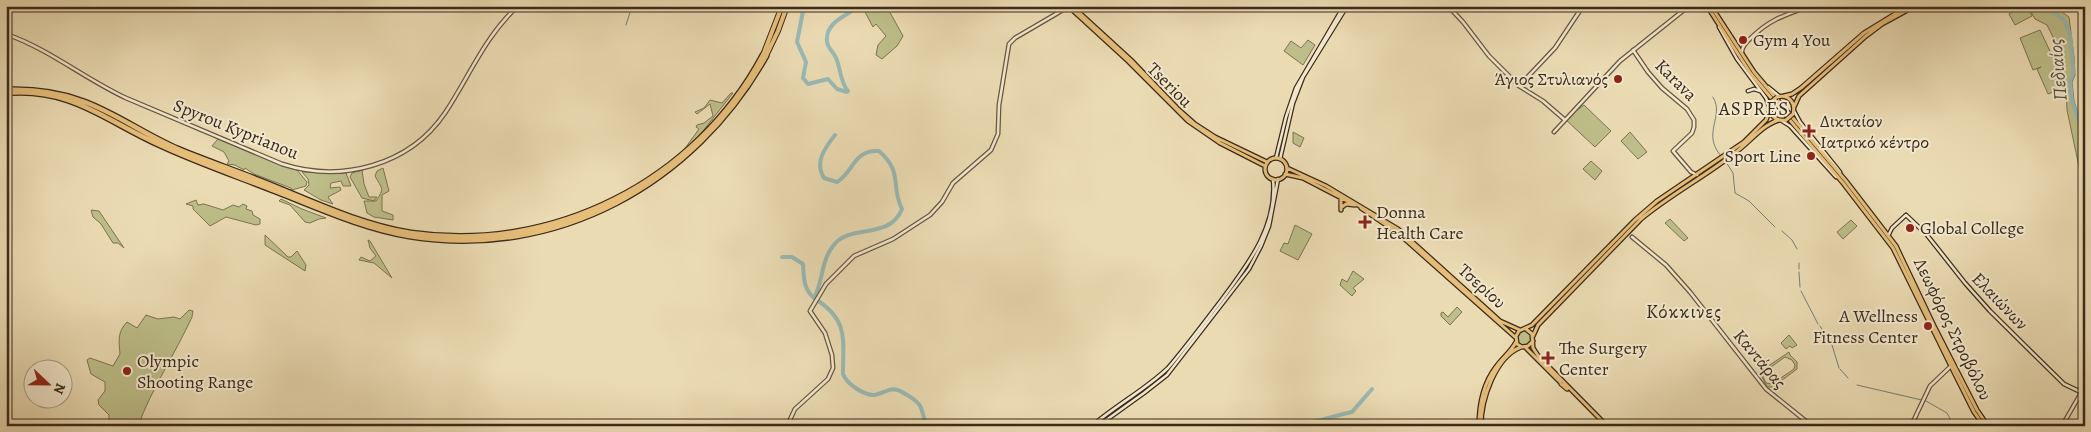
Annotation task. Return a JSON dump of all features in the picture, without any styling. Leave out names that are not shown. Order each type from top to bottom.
[{"type":"highway","points":[[6,92],[45,95],[81,104],[161,146],[331,213],[372,225],[410,234],[461,240],[511,236],[568,224],[615,204],[656,179],[701,143],[738,99],[778,31],[784,6]]},
{"type":"main road","name":"Tseriou","points":[[1069,6],[1188,121],[1220,143],[1266,164]]},
{"type":"main road","name":"Λεωφόρος Στροβόλου","points":[[1709,6],[1754,72],[1884,230],[1902,256],[1974,412],[1984,426]]},
{"type":"main road","name":"Λεωφόρος Στροβόλου","points":[[1709,6],[1720,27],[1756,80],[1844,182],[1900,258],[1952,365],[1988,426]]},
{"type":"main road","points":[[1480,426],[1479,406],[1485,386],[1496,367],[1523,330],[1542,316],[1636,220],[1657,202],[1744,142],[1766,120],[1771,102],[1792,94],[1801,88],[1874,25],[1908,6]]},
{"type":"main road","points":[[1607,426],[1539,357],[1533,348],[1533,336],[1538,325],[1624,236],[1660,204],[1735,154],[1767,126],[1782,120],[1793,110],[1799,96],[1866,36],[1882,24],[1915,6]]},
{"type":"main road","points":[[1780,97],[1792,101],[1793,110]]},
{"type":"main road","points":[[1770,108],[1772,116],[1782,120]]},
{"type":"main road","points":[[1278,158],[1285,162],[1288,170],[1276,179],[1267,175],[1266,164],[1278,158]]},
{"type":"main road","name":"Τσερίου","points":[[1288,170],[1333,190],[1398,229],[1500,321],[1511,328],[1523,330]]},
{"type":"main road","points":[[1285,174],[1303,178],[1336,194],[1342,200],[1341,210],[1346,204],[1355,205]]},
{"type":"main road","name":"Τσερίου","points":[[1336,194],[1398,233],[1516,339]]},
{"type":"main road","points":[[1523,330],[1530,331],[1533,336]]},
{"type":"main road","points":[[1516,339],[1574,394]]},
{"type":"main road","points":[[1480,426],[1483,400],[1494,376],[1514,351],[1533,341]]},
{"type":"street","name":"Spyrou Kyprianou","points":[[6,34],[38,47],[105,88],[126,98],[282,164],[323,172],[357,170],[384,162],[408,149],[424,137],[445,113],[495,30],[518,6]]},
{"type":"street","points":[[787,426],[795,409],[828,379],[833,368],[832,354],[824,334],[810,311],[819,295],[828,282],[855,255],[893,239],[933,212],[942,202],[953,183],[988,154],[996,142],[998,134],[999,104],[1009,44],[1015,38],[1069,6]]},
{"type":"street","points":[[1278,158],[1286,117],[1296,88],[1308,65],[1346,6]]},
{"type":"street","points":[[1448,6],[1463,22],[1488,56],[1519,86],[1543,101],[1565,120]]},
{"type":"street","points":[[1519,86],[1555,48],[1583,6]]},
{"type":"street","points":[[1554,132],[1605,76],[1633,50],[1689,6]]},
{"type":"street","points":[[1736,44],[1741,45],[1769,22],[1810,6]]},
{"type":"street","points":[[1720,22],[1762,80],[1780,97]]},
{"type":"street","points":[[1720,27],[1737,59],[1761,91],[1770,108]]},
{"type":"street","points":[[1742,52],[1742,47],[1747,41]]},
{"type":"street","name":"Karava","points":[[1633,50],[1654,79],[1687,109],[1694,120],[1692,133],[1673,152],[1691,172]]},
{"type":"street","points":[[1748,91],[1754,88],[1761,91]]},
{"type":"street","points":[[1793,110],[1800,122],[1825,152],[1844,182]]},
{"type":"street","points":[[1782,120],[1844,182]]},
{"type":"street","points":[[1691,178],[1691,172],[1697,175]]},
{"type":"street","points":[[1092,426],[1154,382],[1168,368],[1243,272],[1263,235],[1276,179]]},
{"type":"street","points":[[1098,426],[1167,374],[1249,269],[1269,226],[1276,179]]},
{"type":"street","name":"Ελαιώνων","points":[[1892,228],[1906,215],[1927,235],[1990,311],[2064,384],[2083,393]]},
{"type":"street","points":[[1884,230],[1892,228]]},
{"type":"street","points":[[1888,236],[1892,228]]},
{"type":"street","points":[[1624,236],[1632,237],[1631,230]]},
{"type":"street","name":"Καντάρας","points":[[1632,237],[1666,265],[1690,292],[1766,390],[1812,426]]},
{"type":"street","points":[[1911,426],[1932,383],[1952,365]]},
{"type":"street","points":[[2062,426],[2083,393]]},
{"type":"green space","points":[[867,6],[887,7],[903,36],[897,46],[882,59],[876,55],[878,45],[886,36],[876,24],[873,27],[865,12]]},
{"type":"green space","points":[[2023,6],[2053,6],[2069,17],[2074,57],[2075,75],[2072,82],[2074,101],[2085,134],[2085,195],[2067,110],[2066,87],[2048,94],[2037,69],[2041,67],[2033,70],[2020,38],[2040,30],[2066,85],[2062,55],[2047,25],[2035,19],[2028,7],[2032,16],[2015,25],[2009,14]]},
{"type":"green space","points":[[1308,40],[1315,45],[1303,65],[1284,51],[1291,41],[1301,48]]},
{"type":"green space","points":[[733,93],[703,131],[683,151],[699,129],[696,127],[697,125],[704,123],[713,116],[710,104],[697,114],[695,112],[704,108],[710,100],[722,103]]},
{"type":"green space","points":[[1584,105],[1611,131],[1595,147],[1565,119]]},
{"type":"green space","points":[[1293,132],[1304,138],[1300,147],[1293,143]]},
{"type":"green space","points":[[1630,132],[1647,152],[1638,159],[1621,141]]},
{"type":"green space","points":[[218,139],[297,170],[307,182],[306,186],[292,190],[254,174],[245,168],[244,170],[235,165],[227,164],[229,161],[224,152],[212,146]]},
{"type":"green space","points":[[1591,161],[1602,171],[1595,180],[1583,169]]},
{"type":"green space","points":[[383,168],[389,191],[382,195],[382,211],[393,215],[393,220],[374,217],[367,213],[364,201],[376,201],[379,197],[382,188],[375,176],[377,171]]},
{"type":"green space","points":[[362,170],[364,184],[369,197],[377,197],[374,201],[362,198],[350,177],[352,173]]},
{"type":"green space","points":[[302,172],[346,173],[351,186],[343,186],[341,181],[331,183],[330,188],[340,187],[341,190],[328,197],[333,204],[321,200],[304,190],[309,185],[308,179]]},
{"type":"green space","points":[[281,199],[326,218],[310,223],[305,222],[290,205],[279,201]]},
{"type":"green space","points":[[196,200],[198,205],[204,204],[223,210],[233,205],[239,207],[243,204],[247,206],[246,209],[252,211],[253,215],[260,219],[260,224],[256,225],[226,217],[210,226],[193,209],[193,206],[186,204]]},
{"type":"green space","points":[[91,210],[99,211],[124,248],[118,243],[113,243],[101,224],[93,217]]},
{"type":"green space","points":[[1670,219],[1688,238],[1684,241],[1665,223]]},
{"type":"green space","points":[[1851,220],[1857,226],[1843,239],[1837,232]]},
{"type":"green space","points":[[1295,225],[1312,234],[1298,260],[1280,251],[1284,243],[1288,244]]},
{"type":"green space","points":[[265,235],[288,257],[291,257],[297,251],[306,265],[305,271],[265,245]]},
{"type":"green space","points":[[368,240],[392,278],[374,263],[359,260],[361,257],[370,261],[376,256],[370,248]]},
{"type":"green space","points":[[1353,271],[1364,279],[1353,288],[1356,291],[1352,296],[1340,285],[1342,279],[1347,282]]},
{"type":"green space","points":[[1457,307],[1462,312],[1450,325],[1441,316],[1441,313],[1443,312],[1448,317]]},
{"type":"green space","name":"Olympic Shooting Range","points":[[189,310],[193,311],[192,317],[150,398],[138,426],[109,426],[109,415],[99,405],[98,400],[105,391],[105,382],[91,374],[87,360],[90,358],[113,366],[120,354],[120,333],[127,322],[137,328],[146,315],[158,319],[174,317],[180,319]]},
{"type":"green space","points":[[1524,331],[1529,333],[1531,338],[1529,343],[1524,345],[1519,343],[1517,338],[1519,333]]},
{"type":"green space","points":[[1789,335],[1797,345],[1786,349],[1781,343]]},
{"type":"green space","points":[[1789,352],[1797,362],[1797,369],[1773,387],[1767,387],[1758,373]],"holes":[[[1785,357],[1792,360],[1795,365],[1794,369],[1772,384],[1766,383],[1763,377],[1764,372]]]},
{"type":"waterway","points":[[626,25],[632,6]]},
{"type":"waterway","points":[[804,6],[797,42],[806,62],[803,78],[808,84],[828,79],[837,89],[847,92]]},
{"type":"waterway","points":[[848,91],[843,84],[838,62],[828,46],[827,34],[833,24],[860,6]]},
{"type":"waterway","name":"Πεδιαίος","points":[[2045,6],[2064,20],[2070,35],[2073,66],[2073,74],[2070,81],[2072,101],[2085,139]]},
{"type":"waterway","points":[[1713,97],[1716,104],[1713,140],[1715,148],[1721,156]]},
{"type":"waterway","points":[[835,135],[824,150],[820,161],[821,172],[824,178],[837,182],[864,154],[871,151],[879,151],[887,159],[894,173],[902,209],[896,219],[888,225],[879,229],[849,235],[840,239],[833,246],[826,258],[814,298],[825,306],[839,322],[843,340],[843,374],[848,382],[860,391],[870,395],[893,389],[900,391],[918,403],[929,426]]},
{"type":"waterway","points":[[1726,162],[1733,173],[1735,193],[1749,201],[1775,227]]},
{"type":"waterway","points":[[1782,231],[1792,240],[1797,249]]},
{"type":"waterway","points":[[782,257],[792,257],[803,264],[806,287],[814,298]]},
{"type":"waterway","points":[[1799,263],[1799,269]]},
{"type":"waterway","points":[[1799,272],[1800,287]]},
{"type":"waterway","points":[[1801,291],[1818,324]]},
{"type":"waterway","points":[[1820,326],[1832,345],[1839,368]]},
{"type":"waterway","points":[[1840,369],[1848,378]]},
{"type":"waterway","points":[[1857,385],[1926,401],[1947,413],[1954,426]]},
{"type":"waterway","points":[[1292,426],[1352,412],[1372,389]]},
{"type":"waterway","points":[[1272,426],[1278,424]]},
{"type":"waterway","points":[[1280,424],[1289,426]]},
{"type":"place","name":"Gym 4 You","points":[[1743,40]]},
{"type":"place","name":"Άγιος Στυλιανός","points":[[1618,79]]},
{"type":"place","name":"Δικταίον Ιατρικό κέντρο","points":[[1809,131]]},
{"type":"place","name":"Sport Line","points":[[1811,156]]},
{"type":"place","name":"Donna Health Care","points":[[1365,222]]},
{"type":"place","name":"Global College","points":[[1910,228]]},
{"type":"place","name":"A Wellness Fitness Center","points":[[1928,326]]},
{"type":"place","name":"The Surgery Center","points":[[1548,358]]},
{"type":"place","name":"Olympic Shooting Range","points":[[127,371]]},
{"type":"district","name":"ASPRES","points":[[1754,108]]},
{"type":"district","name":"Κόκκινες","points":[[1684,311]]}]
